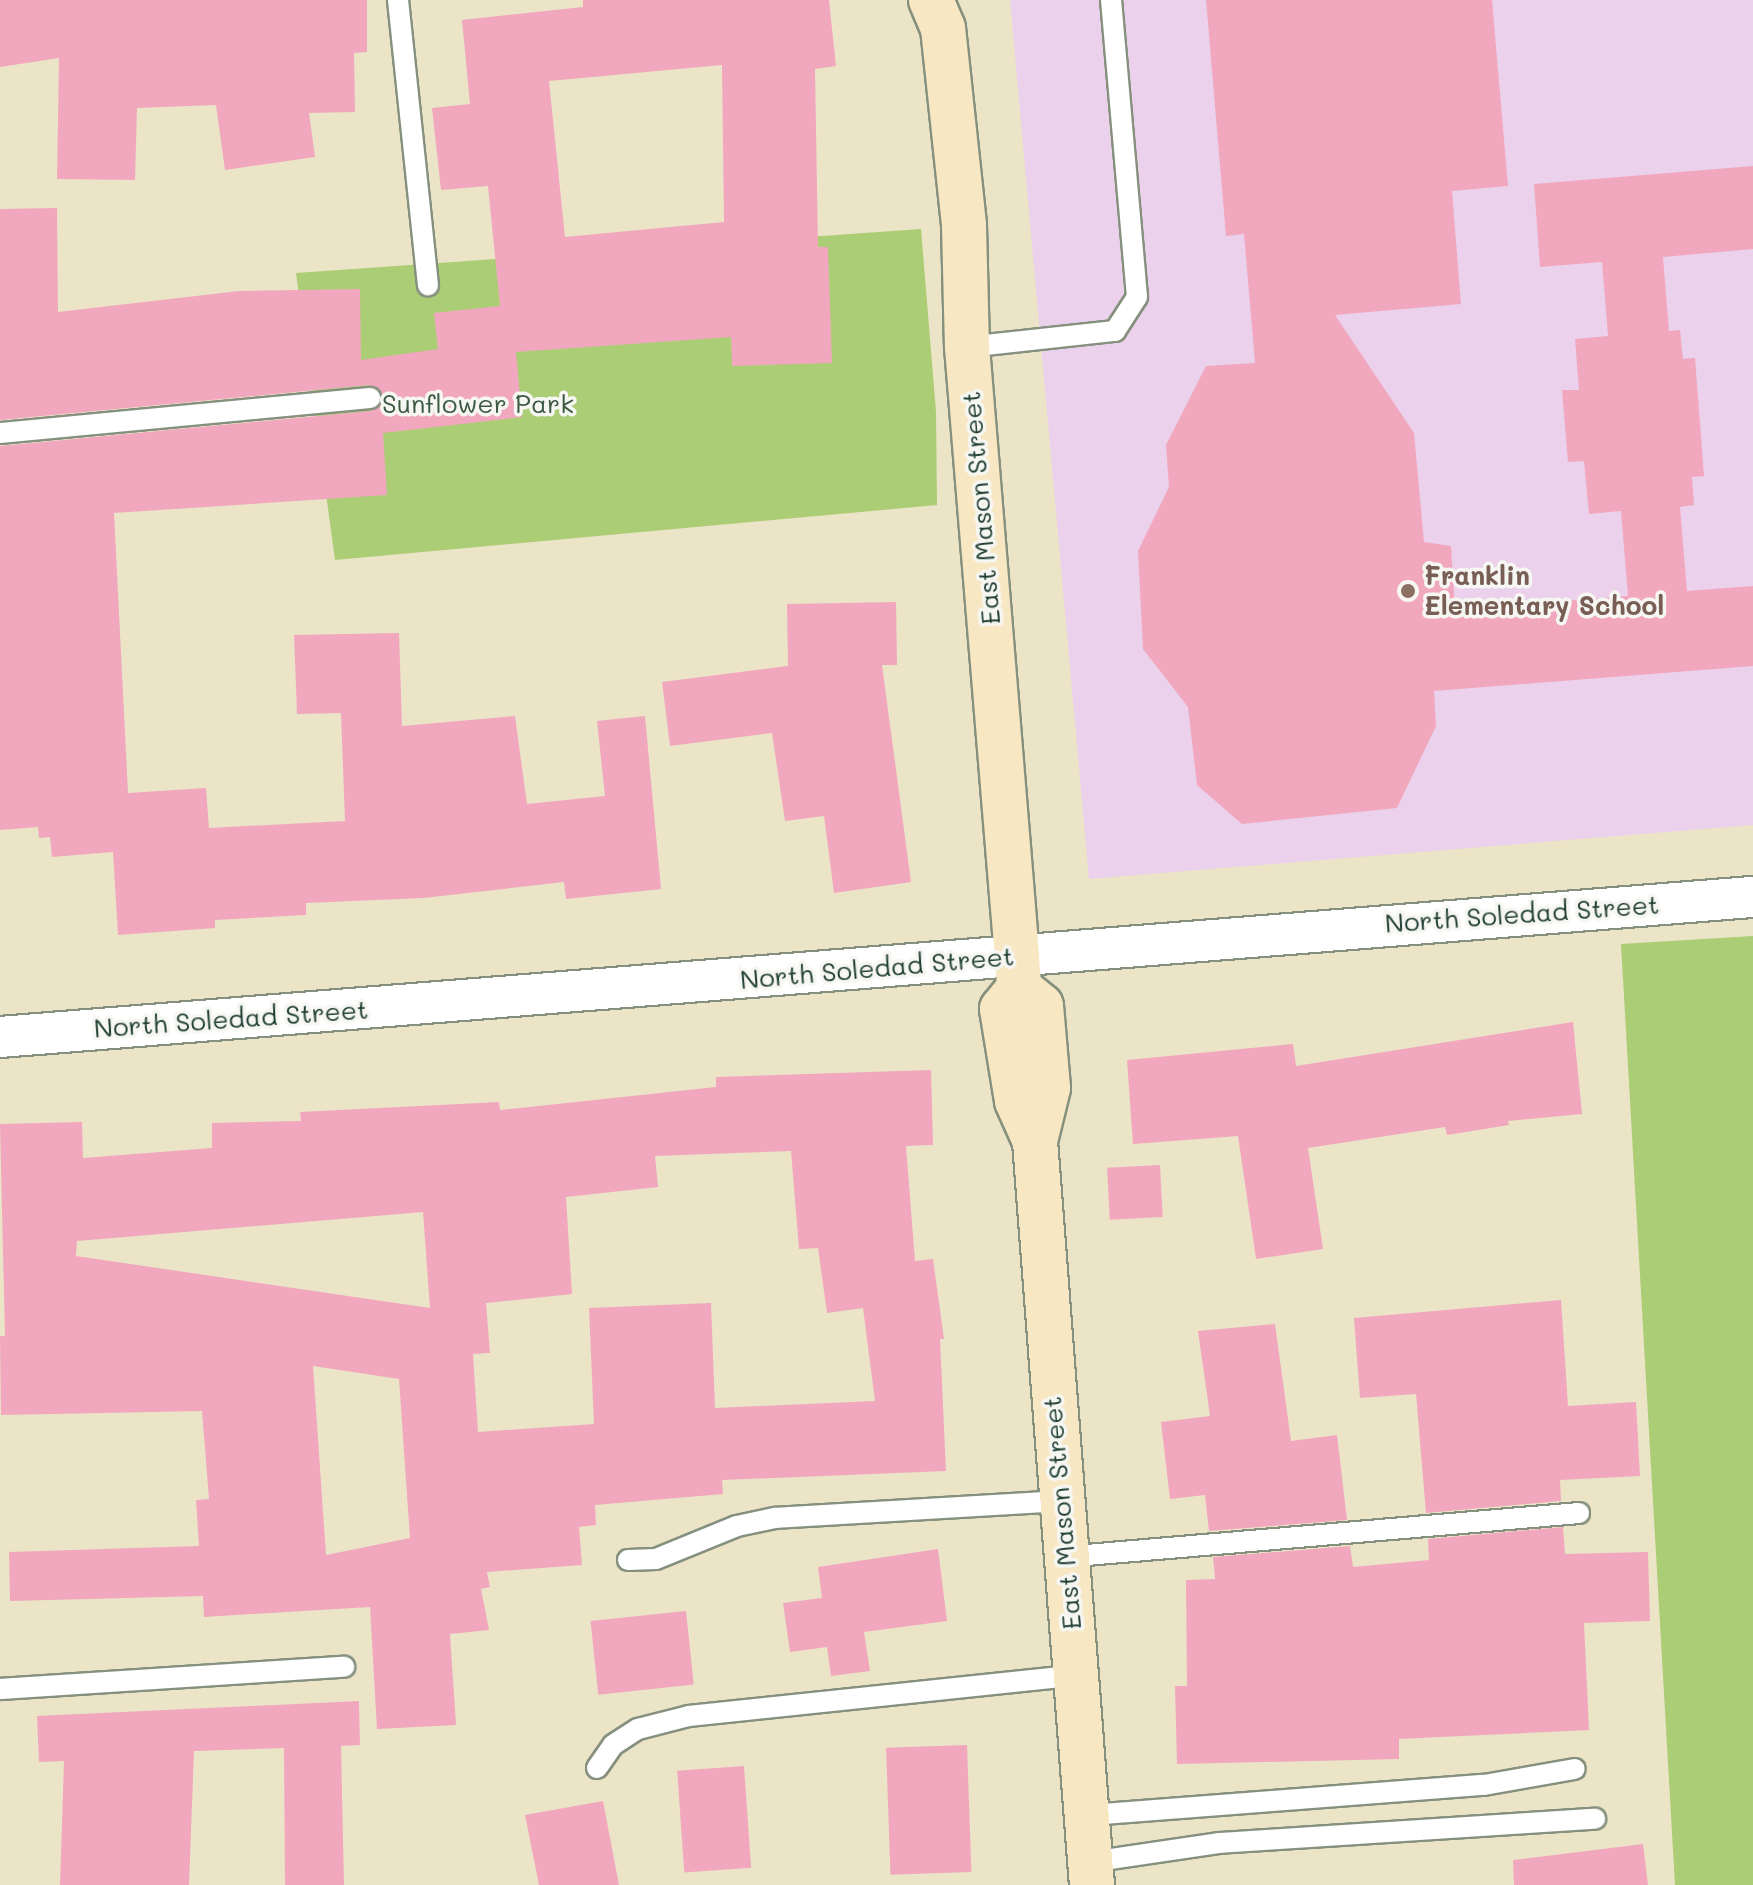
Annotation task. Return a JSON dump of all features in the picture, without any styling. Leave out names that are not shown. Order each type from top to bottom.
[{"type":"street","name":"East Mason Street","points":[[943,9],[964,226],[967,347],[1018,973],[1002,1009],[1017,1101],[1035,1141],[1063,1557],[1090,1815],[1092,1874]]},
{"type":"street","name":"North Soledad Street","points":[[0,1037],[1018,973],[1753,897]]},
{"type":"lane","points":[[398,0],[428,285]]},
{"type":"lane","points":[[967,347],[1115,331],[1137,297],[1111,0]]},
{"type":"lane","points":[[0,433],[370,398]]},
{"type":"lane","points":[[628,1560],[668,1555],[737,1526],[775,1518],[1060,1501]]},
{"type":"lane","points":[[1063,1557],[1579,1513]]},
{"type":"lane","points":[[0,1689],[344,1667]]},
{"type":"lane","points":[[597,1768],[613,1745],[638,1729],[689,1716],[1077,1675]]},
{"type":"lane","points":[[1090,1815],[1484,1785],[1575,1769]]},
{"type":"lane","points":[[1092,1874],[1219,1843],[1595,1819]]},
{"type":"shaded area","name":"Franklin Elementary School","points":[[1010,0],[1753,0],[1753,825],[1089,879]]},
{"type":"green space","name":"Sunflower Park","points":[[921,229],[936,412],[937,505],[335,560],[296,273]]},
{"type":"green space","points":[[1753,936],[1753,1885],[1675,1885],[1621,944]]},
{"type":"building","points":[[0,0],[367,0],[367,52],[354,53],[355,112],[309,113],[315,157],[225,170],[216,105],[137,108],[135,180],[57,179],[59,58],[0,67]]},
{"type":"building","points":[[583,0],[829,0],[836,66],[815,69],[818,247],[828,247],[832,363],[732,366],[731,337],[516,352],[522,417],[383,433],[387,495],[114,513],[128,793],[206,788],[209,828],[345,821],[341,713],[297,714],[294,635],[399,633],[402,726],[515,716],[527,804],[605,796],[597,721],[645,716],[661,889],[566,899],[564,882],[423,898],[306,903],[306,915],[215,920],[215,928],[118,935],[113,852],[52,857],[50,837],[39,838],[38,827],[0,830],[0,446],[371,411],[383,396],[369,385],[0,420],[0,209],[57,208],[58,312],[239,291],[360,289],[361,360],[438,349],[434,313],[500,306],[488,186],[441,190],[432,108],[470,104],[462,20],[583,7]],"holes":[[[722,65],[724,222],[565,237],[549,81]]]},
{"type":"building","points":[[1206,0],[1492,0],[1508,186],[1452,191],[1461,304],[1335,315],[1414,433],[1424,542],[1451,546],[1455,609],[1628,596],[1621,511],[1589,514],[1584,461],[1568,462],[1562,390],[1579,390],[1575,339],[1608,336],[1602,262],[1540,267],[1534,184],[1753,166],[1753,249],[1663,257],[1669,331],[1680,330],[1683,359],[1695,358],[1704,476],[1692,477],[1694,505],[1680,507],[1687,591],[1753,586],[1753,666],[1434,691],[1436,726],[1397,808],[1242,824],[1197,785],[1188,707],[1143,649],[1138,551],[1169,487],[1166,445],[1206,366],[1255,363],[1244,234],[1226,236]]},
{"type":"building","points":[[896,602],[897,665],[882,665],[911,882],[834,893],[824,816],[785,821],[772,733],[670,746],[662,682],[788,666],[787,604]]},
{"type":"building","points":[[1573,1022],[1582,1114],[1508,1121],[1509,1125],[1447,1135],[1445,1127],[1308,1148],[1323,1249],[1256,1259],[1238,1136],[1133,1144],[1127,1060],[1293,1044],[1296,1066]]},
{"type":"building","points":[[931,1070],[933,1145],[906,1146],[915,1261],[933,1259],[944,1339],[940,1339],[946,1471],[722,1480],[723,1494],[595,1505],[596,1525],[579,1527],[582,1565],[487,1572],[490,1587],[481,1589],[489,1630],[450,1634],[456,1725],[377,1729],[370,1607],[204,1617],[203,1596],[10,1601],[9,1552],[199,1546],[196,1500],[209,1499],[202,1411],[1,1415],[0,1336],[5,1336],[0,1124],[82,1122],[83,1158],[212,1148],[212,1123],[301,1121],[300,1112],[499,1102],[500,1110],[716,1087],[716,1077]],"holes":[[[791,1151],[799,1249],[818,1248],[827,1313],[863,1308],[875,1401],[715,1408],[711,1303],[589,1308],[594,1424],[478,1432],[473,1354],[490,1353],[486,1303],[572,1294],[566,1197],[658,1187],[655,1156]],[[423,1212],[430,1308],[76,1256],[77,1241]],[[313,1366],[399,1379],[410,1538],[326,1555]]]},
{"type":"building","points":[[1160,1165],[1163,1217],[1110,1220],[1107,1168]]},
{"type":"building","points":[[1561,1300],[1568,1406],[1636,1402],[1640,1476],[1560,1480],[1561,1501],[1426,1513],[1416,1394],[1360,1398],[1354,1318]]},
{"type":"building","points":[[1275,1324],[1291,1441],[1337,1435],[1347,1520],[1209,1531],[1205,1495],[1170,1499],[1161,1422],[1210,1416],[1198,1331]]},
{"type":"building","points":[[1563,1527],[1565,1554],[1648,1552],[1650,1621],[1584,1623],[1589,1730],[1399,1739],[1399,1759],[1177,1764],[1175,1686],[1187,1686],[1186,1580],[1215,1579],[1213,1557],[1350,1546],[1353,1567],[1429,1560],[1428,1539]]},
{"type":"building","points":[[938,1549],[947,1621],[864,1632],[870,1671],[831,1676],[827,1647],[790,1652],[783,1603],[822,1598],[818,1567]]},
{"type":"building","points":[[686,1611],[694,1685],[598,1695],[591,1621]]},
{"type":"building","points":[[359,1701],[360,1745],[341,1746],[344,1885],[285,1885],[284,1748],[194,1751],[189,1885],[60,1885],[64,1761],[39,1762],[37,1716]]},
{"type":"building","points":[[967,1745],[971,1872],[890,1875],[886,1748]]},
{"type":"building","points":[[744,1766],[751,1868],[684,1872],[677,1771]]},
{"type":"building","points":[[603,1801],[619,1885],[539,1885],[525,1815]]},
{"type":"building","points":[[1643,1844],[1648,1885],[1514,1885],[1513,1860]]},
{"type":"place","name":"Franklin Elementary School","points":[[1408,591]]}]
